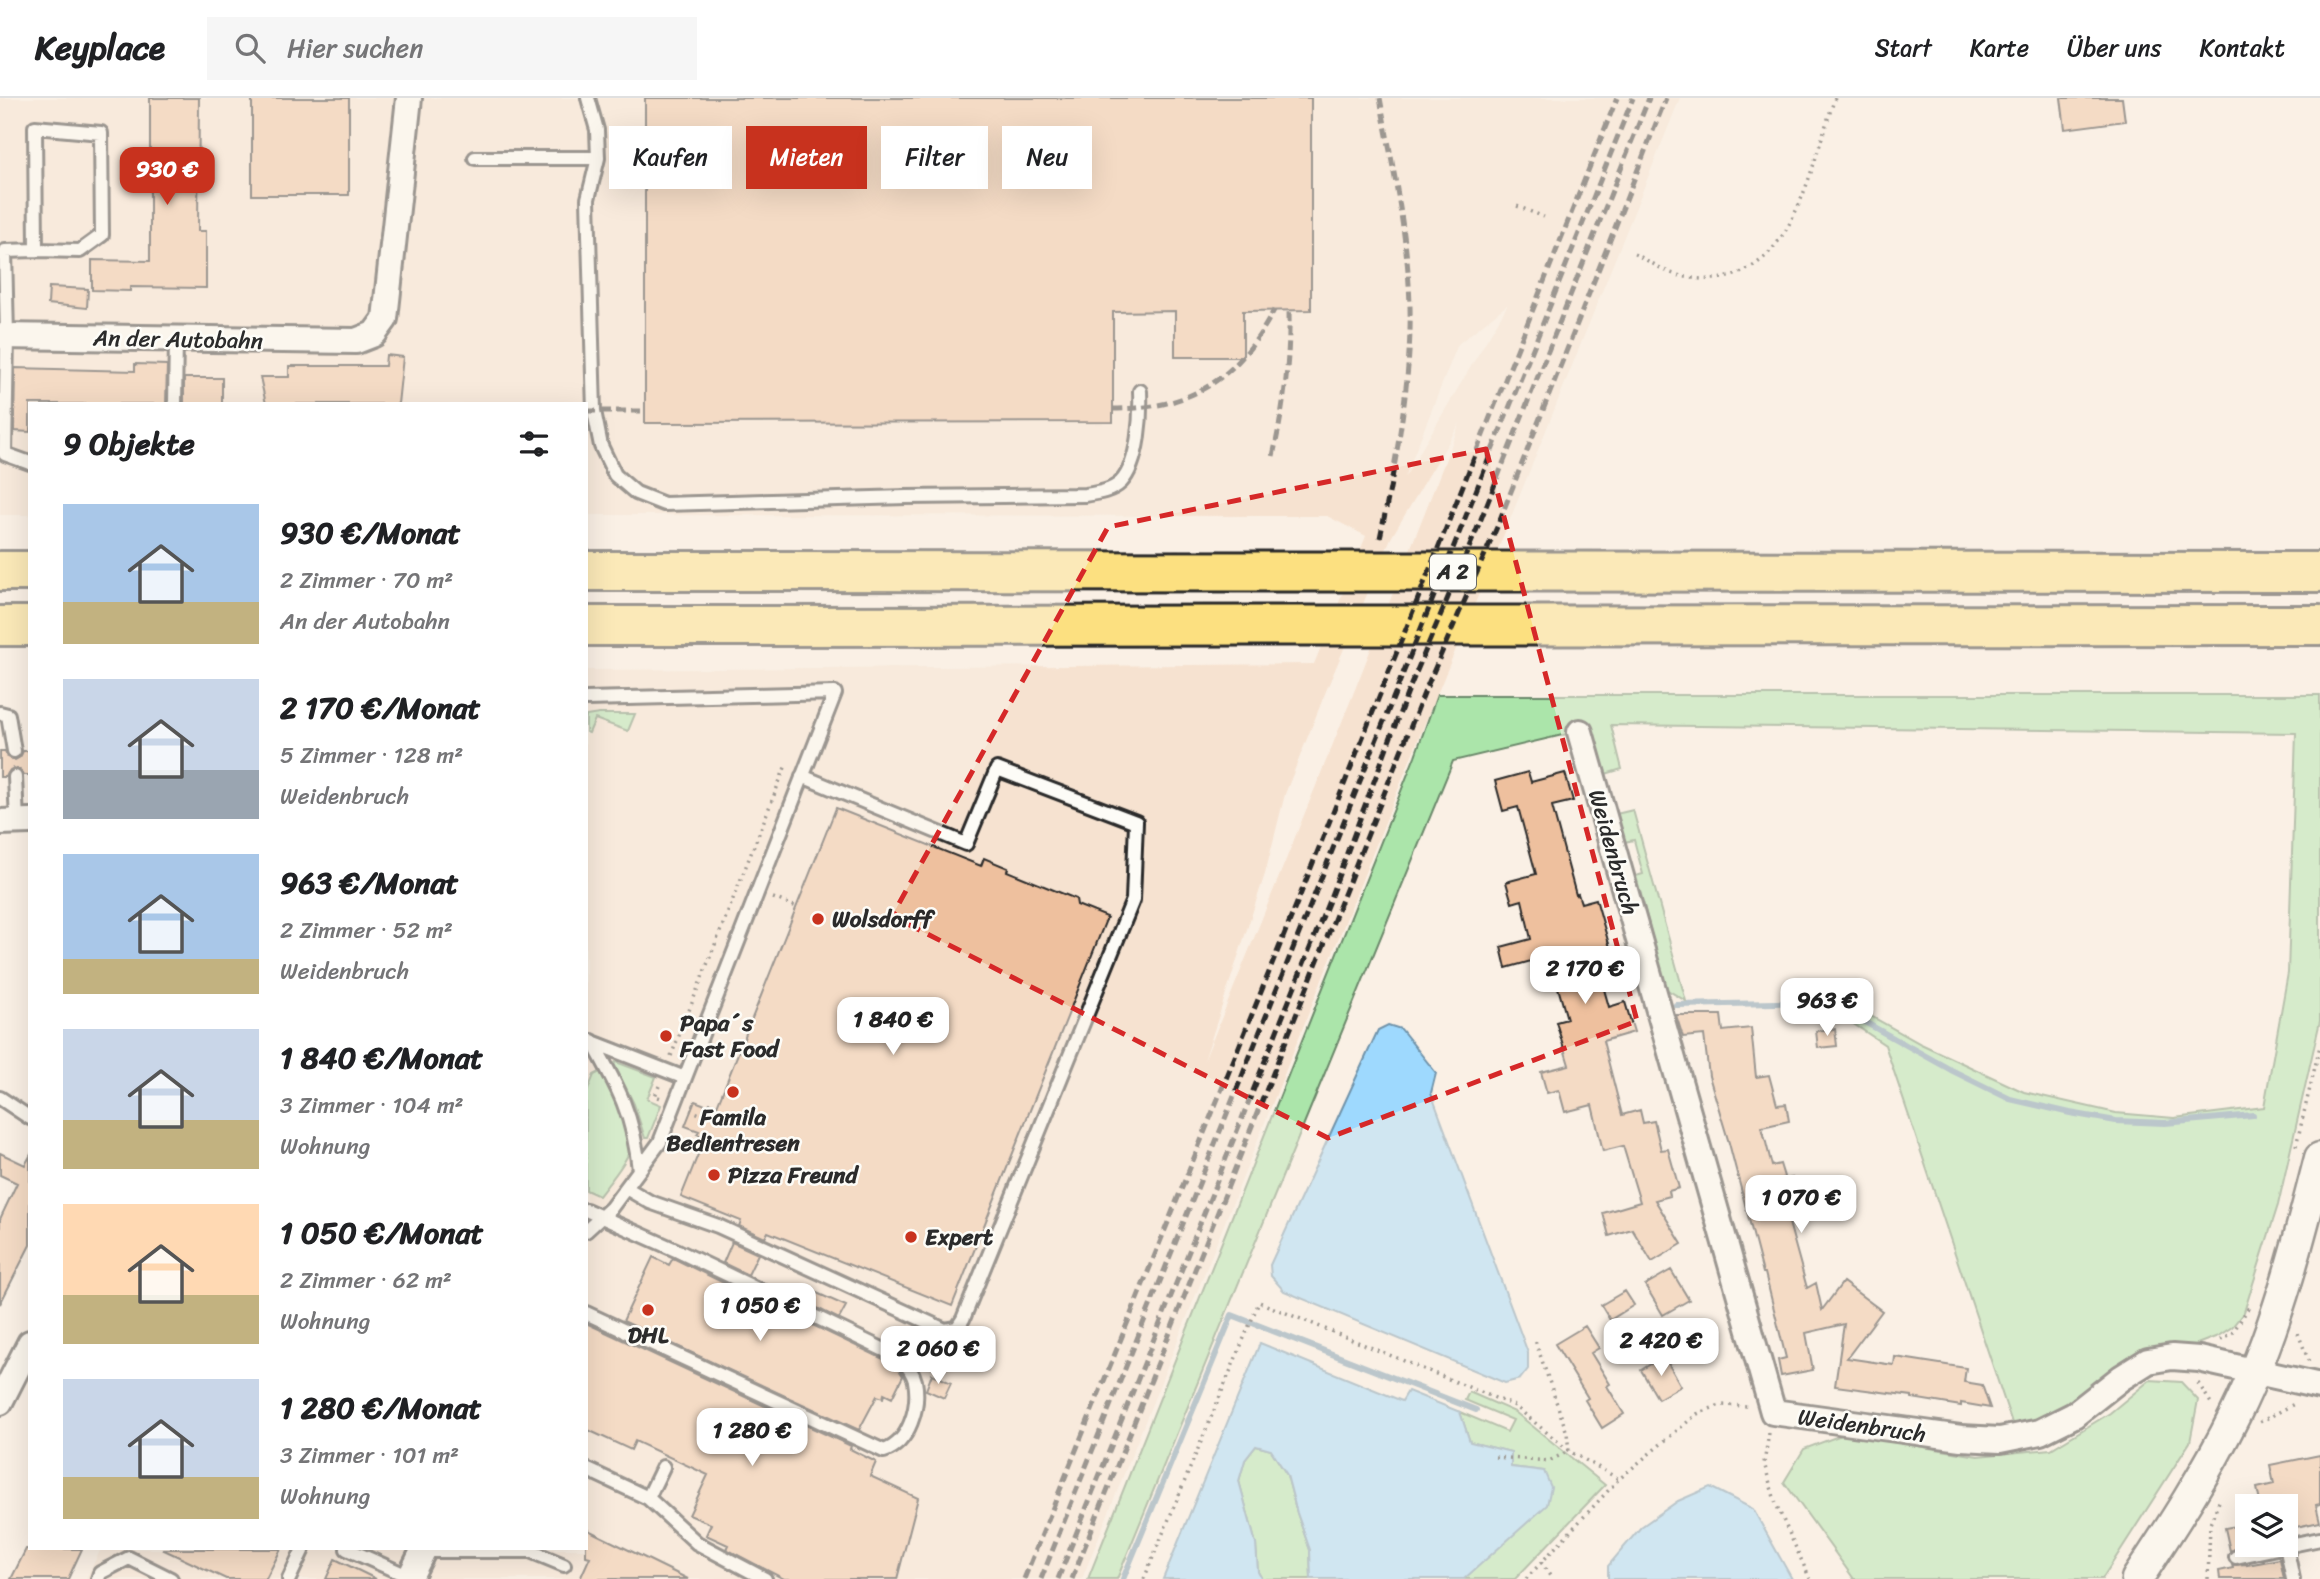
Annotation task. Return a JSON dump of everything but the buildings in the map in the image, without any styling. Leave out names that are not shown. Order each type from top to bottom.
[{"type":"highway","points":[[0,571],[28,571]]},
{"type":"highway","name":"A 2","points":[[588,571],[2320,572]]},
{"type":"highway","points":[[588,626],[2320,625]]},
{"type":"highway","points":[[0,626],[28,626]]},
{"type":"street","name":"An der Autobahn","points":[[3,337],[356,341],[374,334],[385,319],[409,98]]},
{"type":"street","name":"Weidenbruch","points":[[1580,732],[1773,1412],[1961,1438],[2000,1440],[2040,1432],[2074,1415],[2121,1378],[2148,1361],[2172,1357],[2199,1359],[2311,1384]]},
{"type":"street","points":[[2137,1579],[2187,1503],[2235,1415],[2255,1370],[2292,1260],[2307,1157]]},
{"type":"street","points":[[0,1402],[28,1347]]},
{"type":"street","points":[[409,1578],[423,1550]]},
{"type":"lane","points":[[587,98],[597,130],[598,158],[588,199],[594,411],[601,446],[615,475],[636,493],[664,504],[1085,495],[1106,492],[1121,482],[1130,466],[1137,433],[1140,391]]},
{"type":"lane","points":[[28,462],[5,454],[2,248],[36,250],[80,251],[102,235],[101,133],[35,127],[36,250]]},
{"type":"lane","points":[[475,158],[598,158]]},
{"type":"lane","points":[[175,402],[176,339]]},
{"type":"lane","points":[[588,699],[835,693],[660,1142],[625,1188],[588,1229]]},
{"type":"lane","points":[[0,713],[8,715],[14,751]]},
{"type":"lane","points":[[625,1188],[650,1202],[718,1226],[945,1330],[957,1328],[963,1320],[1133,900],[1136,822],[997,769],[966,844],[802,776]]},
{"type":"lane","points":[[15,776],[16,821]]},
{"type":"lane","points":[[589,1040],[685,1078]]},
{"type":"lane","points":[[589,1040],[629,1113],[637,1142],[639,1170]]},
{"type":"lane","points":[[0,1098],[28,1117]]},
{"type":"lane","points":[[588,1211],[901,1358],[915,1380],[916,1396],[912,1419],[895,1448],[884,1451],[588,1314]]},
{"type":"lane","points":[[649,1498],[663,1467]]},
{"type":"lane","points":[[588,1470],[649,1498],[697,1543],[765,1579]]},
{"type":"lane","points":[[2298,1544],[2320,1539]]},
{"type":"lane","points":[[289,1579],[303,1550]]},
{"type":"lane","points":[[349,1550],[409,1578]]},
{"type":"lane","points":[[423,1550],[530,1551],[564,1565]]},
{"type":"lane","points":[[2289,1557],[2293,1579]]},
{"type":"lane","points":[[98,1579],[100,1573],[129,1558],[171,1579]]},
{"type":"path","points":[[1634,254],[1675,275],[1709,279],[1729,277],[1762,260],[1785,234],[1797,210],[1835,98]]},
{"type":"path","points":[[1517,206],[1544,217]]},
{"type":"path","points":[[2307,1157],[2320,1046]]},
{"type":"path","points":[[1144,1579],[1259,1302],[1515,1406],[1569,1451],[1619,1479]]},
{"type":"path","points":[[2251,1304],[2233,1332],[2204,1345],[2196,1380],[2213,1405],[2257,1424],[2298,1402],[2311,1384],[2309,1361],[2298,1334],[2298,1321]]},
{"type":"path","points":[[1535,1340],[1567,1433],[1569,1451]]},
{"type":"path","points":[[1526,1579],[1619,1479],[1698,1414],[1720,1405],[1747,1405],[1773,1412],[1764,1463],[1776,1504],[1811,1579]]},
{"type":"path","points":[[1494,1457],[1549,1461],[1569,1451]]},
{"type":"path","points":[[2208,1579],[2210,1524],[2220,1499]]},
{"type":"path","points":[[1541,1562],[1552,1579]]},
{"type":"highlighted area","points":[[1486,449],[1637,1021],[1328,1138],[892,916],[1108,527]]},
{"type":"shaded area","points":[[0,98],[1680,98],[1422,730],[1082,1579],[86,1579],[100,1550],[588,1550],[588,670],[1314,664],[1366,536],[1327,516],[588,515],[588,402],[28,402],[28,515],[0,515]],"holes":[[[1507,305],[1507,306],[1405,477],[1458,344]],[[1460,423],[1204,1061],[1265,874],[1285,794],[1326,691],[1391,538]]]},
{"type":"green space","points":[[1437,695],[2320,695],[2320,1021],[2278,1205],[2244,1312],[2232,1327],[2197,1344],[2197,1350],[2145,1352],[2127,1358],[2052,1416],[2013,1426],[1885,1045],[1837,1013],[1844,1001],[1921,1044],[2024,1092],[2116,1113],[2174,1118],[2264,1107],[2288,973],[2296,733],[1611,725],[1622,769],[1602,775],[1588,729],[1453,761],[1117,1579],[1088,1579]]},
{"type":"green space","points":[[635,714],[628,731],[595,719],[589,733],[588,716]]},
{"type":"green space","points":[[1633,810],[1686,1001],[1666,989],[1636,876],[1643,874],[1634,840],[1620,843],[1612,815]]},
{"type":"green space","points":[[616,1062],[656,1077],[647,1099],[661,1105],[648,1138],[645,1138],[634,1104],[614,1064]]},
{"type":"green space","points":[[600,1072],[611,1085],[630,1141],[625,1160],[599,1196],[588,1191],[588,1090],[594,1075]]},
{"type":"green space","points":[[2150,1380],[2181,1382],[2198,1400],[2190,1442],[2102,1579],[1854,1579],[1784,1482],[1804,1449],[1844,1434],[1978,1456],[2051,1449],[2110,1413]]},
{"type":"green space","points":[[1469,1392],[1515,1412],[1605,1485],[1515,1579],[1464,1579],[1477,1566],[1544,1471],[1511,1467],[1511,1452],[1470,1442],[1460,1412],[1507,1432],[1513,1420],[1465,1400]]},
{"type":"green space","points":[[1256,1446],[1271,1450],[1287,1475],[1310,1550],[1311,1579],[1262,1579],[1258,1572],[1256,1544],[1239,1481],[1245,1460]]},
{"type":"water","points":[[1388,1025],[1401,1029],[1436,1073],[1431,1093],[1528,1353],[1528,1369],[1520,1379],[1505,1383],[1284,1291],[1271,1276],[1270,1265],[1378,1030]]},
{"type":"water","points":[[1260,1343],[1402,1401],[1408,1391],[1460,1412],[1470,1442],[1511,1452],[1511,1467],[1544,1471],[1551,1487],[1547,1505],[1464,1579],[1311,1579],[1310,1550],[1287,1475],[1271,1450],[1256,1446],[1245,1460],[1239,1481],[1256,1544],[1258,1572],[1262,1579],[1163,1579]]},
{"type":"water","points":[[1710,1487],[1753,1509],[1792,1579],[1608,1579],[1608,1566],[1641,1527],[1678,1501]]},
{"type":"waterway","points":[[1676,1005],[1818,1002],[1834,1005],[1951,1070],[2010,1099],[2070,1113],[2116,1121],[2165,1123],[2253,1115]]},
{"type":"waterway","points":[[1123,1579],[1232,1315],[1476,1410]]},
{"type":"railway","points":[[1380,98],[1405,243],[1410,302],[1409,357],[1403,409],[1380,538]]},
{"type":"railway","points":[[1024,1579],[1301,893],[1617,98]]},
{"type":"railway","points":[[1041,1579],[1633,98]]},
{"type":"railway","points":[[1058,1579],[1330,898],[1407,694],[1477,529],[1649,98]]},
{"type":"railway","points":[[1072,1579],[1424,693],[1497,527],[1666,98]]},
{"type":"railway","points":[[1113,409],[1141,408],[1166,403],[1189,396],[1209,385],[1228,372],[1245,355],[1274,310]]},
{"type":"railway","points":[[1273,456],[1286,383],[1289,310]]},
{"type":"railway","points":[[588,411],[645,411]]},
{"type":"place","name":"Wolsdorff","points":[[818,919]]},
{"type":"place","name":"Papa´s Fast Food","points":[[666,1036]]},
{"type":"place","name":"Famila Bedientresen","points":[[733,1092]]},
{"type":"place","name":"Pizza Freund","points":[[714,1175]]},
{"type":"place","name":"Expert","points":[[911,1237]]},
{"type":"place","name":"DHL","points":[[648,1310]]}]
